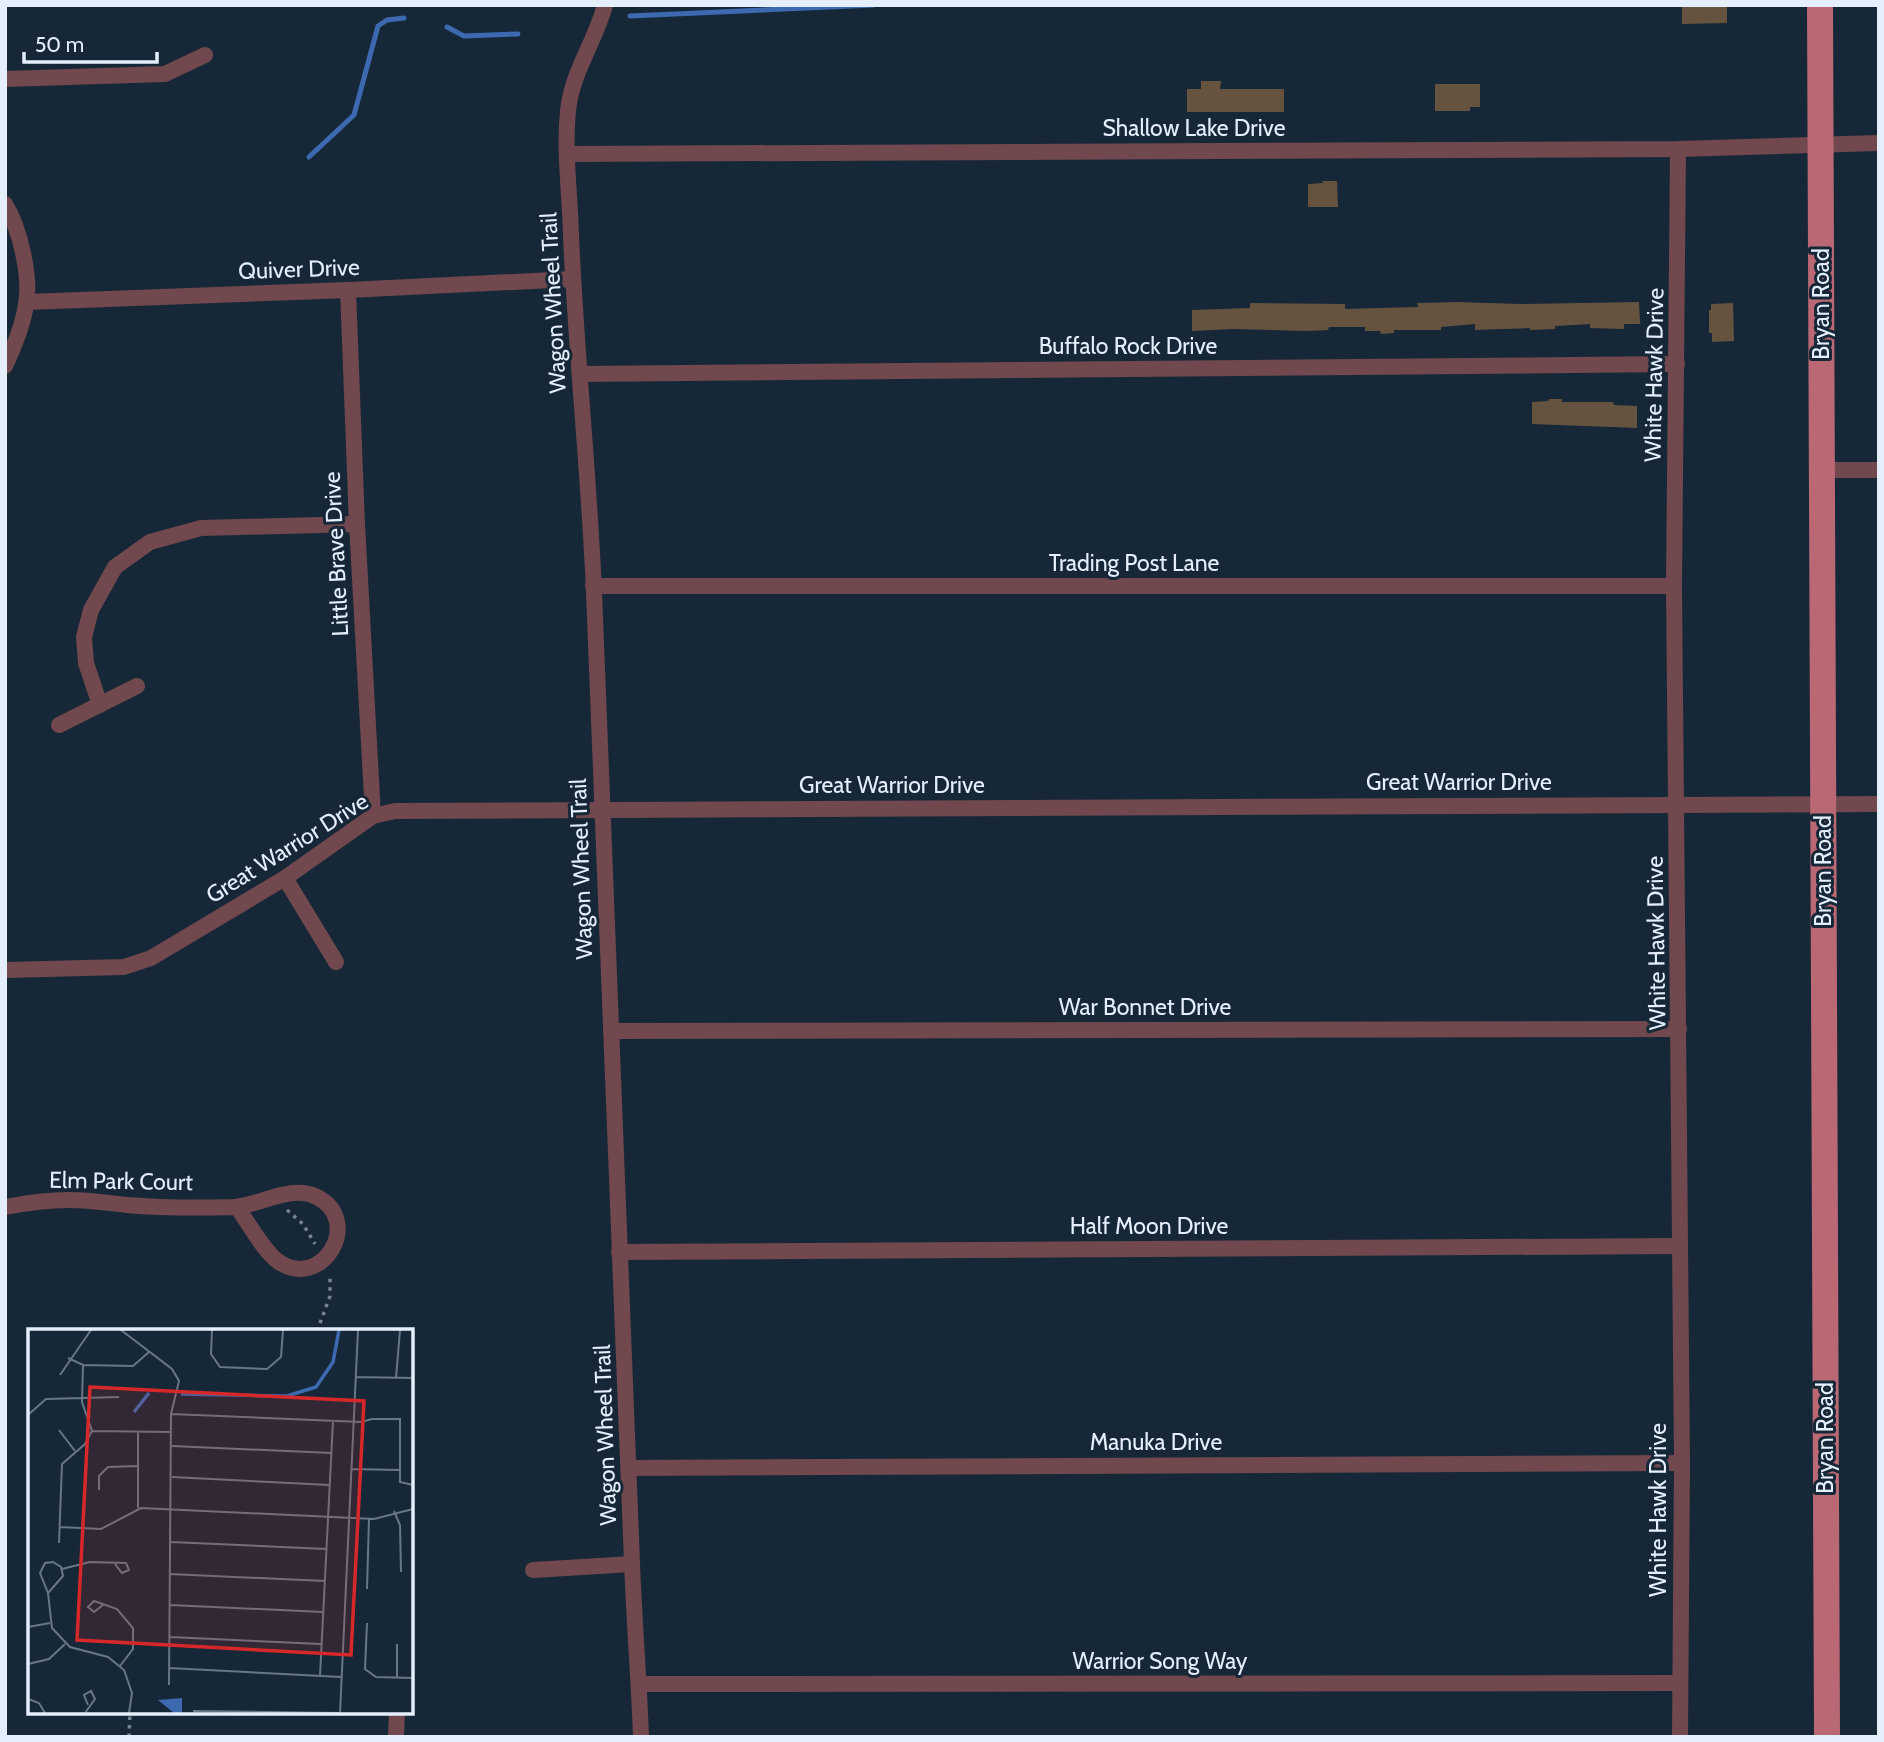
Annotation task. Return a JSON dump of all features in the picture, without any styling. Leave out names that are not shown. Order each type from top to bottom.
[{"type":"main road","name":"Bryan Road","points":[[1820,5],[1827,1737]]},
{"type":"street","name":"Wagon Wheel Trail","points":[[605,5],[579,66],[572,92],[569,105],[568,154],[573,279],[593,586],[641,1737]]},
{"type":"street","points":[[5,79],[165,74],[205,55]]},
{"type":"street","name":"Shallow Lake Drive","points":[[568,154],[1678,149],[1879,143]]},
{"type":"street","name":"White Hawk Drive","points":[[1678,149],[1674,586],[1682,1463],[1681,1737]]},
{"type":"street","points":[[5,204],[24,249],[27,302],[18,338],[5,366]]},
{"type":"street","name":"Quiver Drive","points":[[27,302],[573,279]]},
{"type":"street","name":"Little Brave Drive","points":[[348,290],[357,524],[373,816]]},
{"type":"street","name":"Buffalo Rock Drive","points":[[580,374],[1676,364]]},
{"type":"street","points":[[1822,470],[1879,470]]},
{"type":"street","points":[[100,705],[86,663],[84,637],[91,610],[115,567],[150,541],[201,528],[357,524]]},
{"type":"street","name":"Trading Post Lane","points":[[593,586],[1674,586]]},
{"type":"street","points":[[59,725],[137,687]]},
{"type":"street","name":"Great Warrior Drive","points":[[5,970],[124,967],[163,952],[285,878],[373,816],[394,811],[1879,804]]},
{"type":"street","points":[[285,878],[336,962]]},
{"type":"street","name":"War Bonnet Drive","points":[[611,1031],[1679,1029]]},
{"type":"street","name":"Elm Park Court","points":[[5,1207],[66,1199],[130,1205],[237,1207],[293,1194],[309,1194],[323,1201],[333,1212],[338,1226],[336,1243],[321,1262],[310,1267],[286,1266],[274,1258],[237,1207]]},
{"type":"street","name":"Half Moon Drive","points":[[619,1252],[1679,1246]]},
{"type":"street","name":"Manuka Drive","points":[[630,1468],[1682,1463]]},
{"type":"street","points":[[533,1570],[632,1564]]},
{"type":"street","name":"Warrior Song Way","points":[[640,1684],[1680,1683]]},
{"type":"street","points":[[396,1737],[397,1714]]},
{"type":"path","points":[[282,1207],[303,1224],[319,1251]]},
{"type":"path","points":[[318,1329],[330,1296],[328,1270]]},
{"type":"path","points":[[129,1737],[130,1714]]},
{"type":"shaded area","points":[[1877,5],[1879,5],[1879,377]]},
{"type":"building","points":[[1682,5],[1727,5],[1727,23],[1682,24]]},
{"type":"building","points":[[1201,81],[1221,81],[1220,89],[1284,89],[1284,112],[1187,112],[1187,89],[1201,89]]},
{"type":"building","points":[[1435,84],[1480,84],[1480,107],[1470,107],[1470,111],[1435,111]]},
{"type":"building","points":[[1322,181],[1337,181],[1338,207],[1308,207],[1308,184],[1323,183]]},
{"type":"building","points":[[1639,302],[1640,324],[1624,324],[1624,329],[1590,328],[1590,324],[1555,326],[1555,329],[1475,330],[1475,324],[1441,327],[1441,330],[1394,330],[1394,333],[1381,334],[1380,331],[1365,331],[1365,327],[1329,327],[1328,330],[1307,331],[1192,331],[1192,310],[1250,308],[1250,303],[1345,304],[1345,309],[1418,307],[1417,303]]},
{"type":"building","points":[[1733,303],[1734,341],[1712,342],[1712,333],[1709,333],[1711,304]]},
{"type":"building","points":[[1549,399],[1637,406],[1637,428],[1532,424],[1532,402]]},
{"type":"waterway","points":[[630,16],[874,5]]},
{"type":"waterway","points":[[309,157],[354,115],[378,26],[387,20],[404,18]]},
{"type":"waterway","points":[[447,27],[464,36],[518,34]]}]
